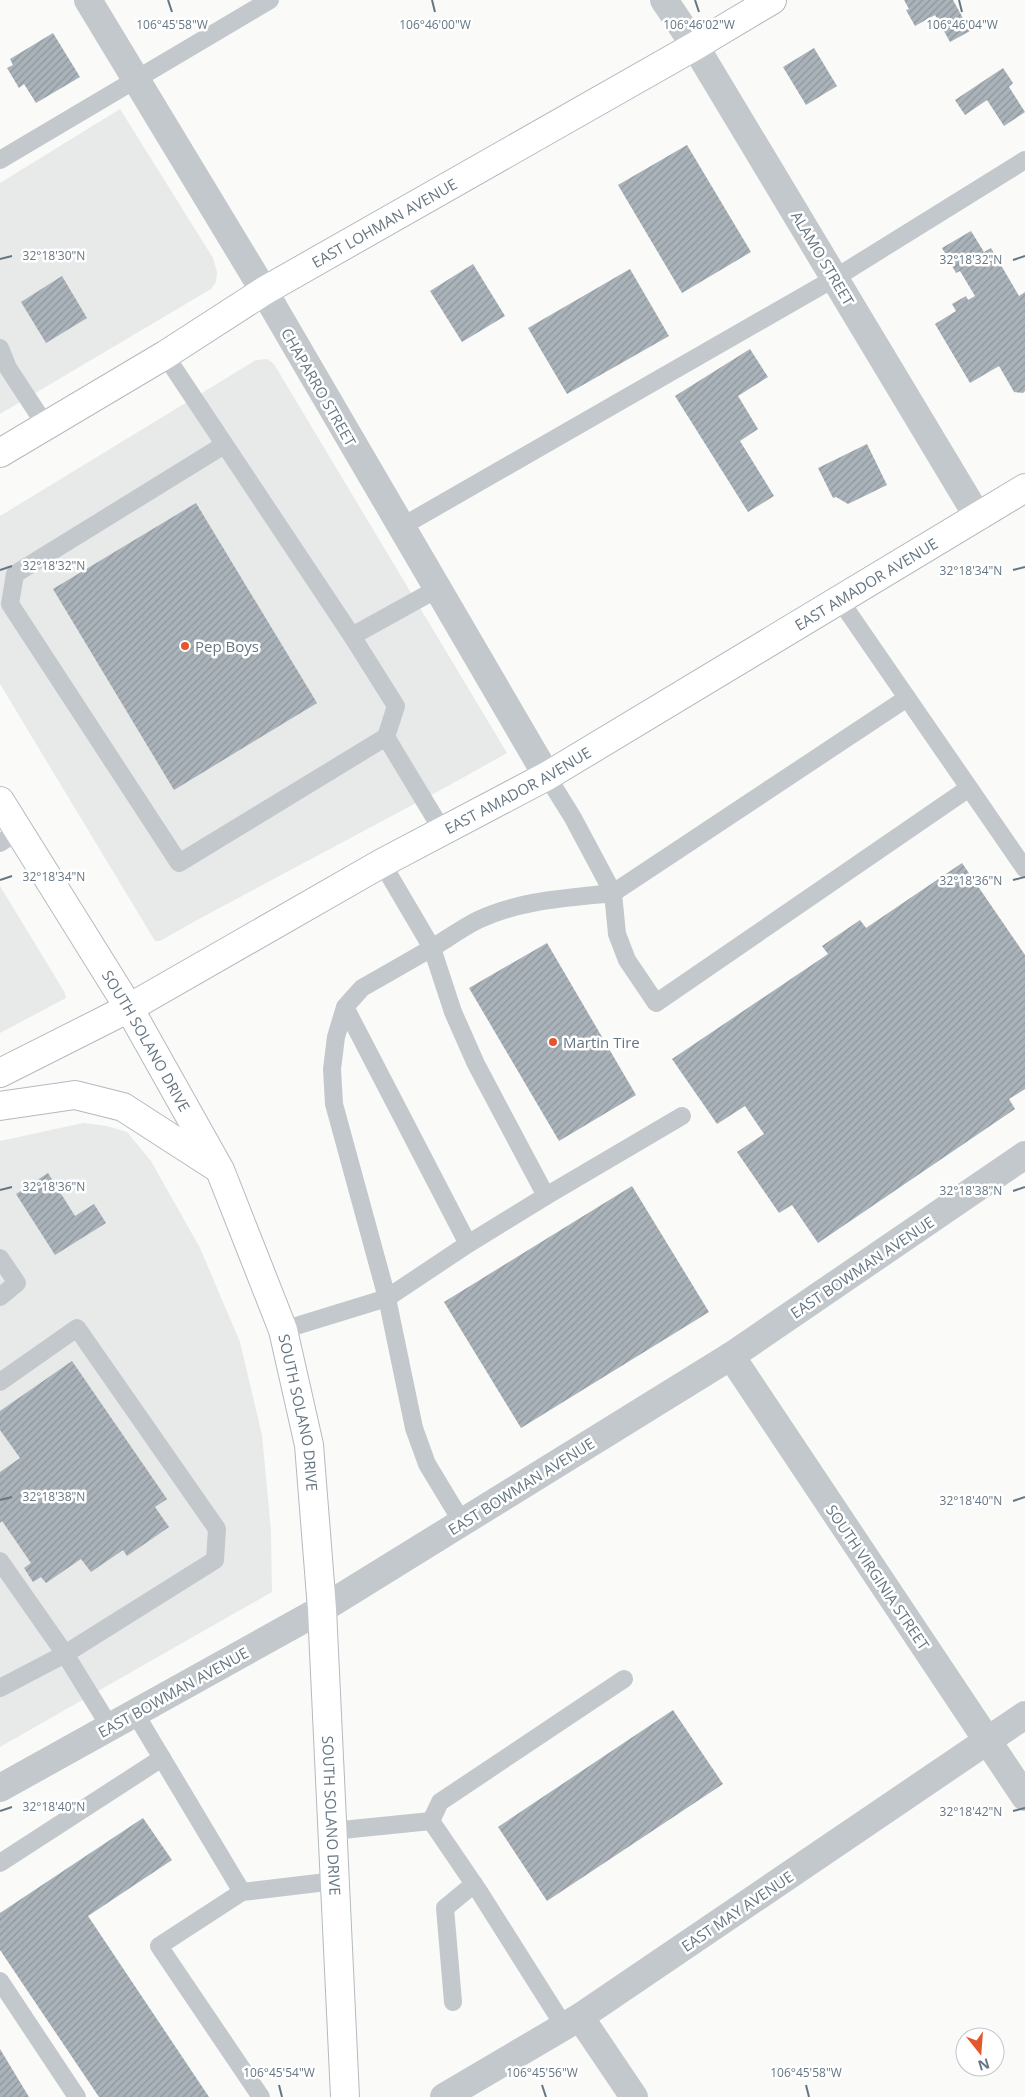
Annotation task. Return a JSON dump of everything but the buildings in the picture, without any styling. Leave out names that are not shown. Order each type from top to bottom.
[{"type":"main road","name":"EAST LOHMAN AVENUE","points":[[0,452],[165,355],[264,291],[695,46],[772,0]]},
{"type":"main road","name":"EAST AMADOR AVENUE","points":[[0,1073],[129,1008],[442,830],[547,776],[839,599],[1022,493]]},
{"type":"main road","name":"SOUTH SOLANO DRIVE","points":[[0,801],[10,837],[129,1008],[220,1170],[283,1330],[309,1445],[322,1609],[345,2097]]},
{"type":"main road","points":[[0,1106],[75,1095],[123,1107],[220,1170]]},
{"type":"street","name":"CHAPARRO STREET","points":[[88,0],[264,291],[547,776]]},
{"type":"street","name":"ALAMO STREET","points":[[664,0],[695,46],[978,517]]},
{"type":"street","name":"EAST BOWMAN AVENUE","points":[[0,1788],[322,1609],[731,1356],[1025,1155]]},
{"type":"street","name":"SOUTH VIRGINIA STREET","points":[[731,1356],[1025,1797]]},
{"type":"street","name":"EAST MAY AVENUE","points":[[444,2097],[572,2022],[1025,1716]]},
{"type":"street","points":[[572,2022],[634,2097]]},
{"type":"lane","points":[[0,160],[270,0]]},
{"type":"lane","points":[[401,527],[835,278],[1025,160]]},
{"type":"lane","points":[[0,348],[8,368],[46,426]]},
{"type":"lane","points":[[165,355],[352,636],[396,706],[386,737],[179,863],[10,604],[15,574],[224,445]]},
{"type":"lane","points":[[352,636],[437,588]]},
{"type":"lane","points":[[839,599],[1025,869]]},
{"type":"lane","points":[[462,1522],[427,1464],[414,1428],[387,1298],[334,1104],[332,1069],[336,1037],[344,1007],[362,988],[478,920],[517,906],[613,893],[907,698]]},
{"type":"lane","points":[[386,737],[442,830]]},
{"type":"lane","points":[[547,776],[573,818],[613,893],[617,934],[627,960],[656,1003],[969,788]]},
{"type":"lane","points":[[382,864],[432,948],[453,1012],[476,1064],[546,1196]]},
{"type":"lane","points":[[344,1007],[468,1244]]},
{"type":"lane","points":[[283,1330],[387,1298],[468,1244],[682,1116]]},
{"type":"lane","points":[[0,1258],[17,1283],[0,1297]]},
{"type":"lane","points":[[0,1382],[77,1328],[217,1529],[215,1560],[65,1654],[0,1688]]},
{"type":"lane","points":[[0,1561],[65,1654],[110,1727]]},
{"type":"lane","points":[[431,1821],[440,1802],[624,1679]]},
{"type":"lane","points":[[135,1713],[242,1892]]},
{"type":"lane","points":[[0,1863],[162,1758]]},
{"type":"lane","points":[[332,1831],[431,1821]]},
{"type":"lane","points":[[431,1821],[572,2022]]},
{"type":"lane","points":[[261,2097],[159,1946],[242,1892],[335,1881]]},
{"type":"lane","points":[[453,2002],[445,1908],[474,1884]]},
{"type":"lane","points":[[0,1981],[77,2097]]},
{"type":"shaded area","points":[[120,109],[213,258],[217,272],[216,282],[211,289],[0,414],[0,183]]},
{"type":"shaded area","points":[[267,359],[274,364],[507,753],[160,941],[155,941],[0,684],[0,516],[256,360]]},
{"type":"shaded area","points":[[0,886],[65,993],[66,998],[0,1033]]},
{"type":"shaded area","points":[[83,1123],[107,1126],[127,1132],[151,1161],[200,1248],[240,1342],[262,1435],[271,1530],[272,1592],[0,1747],[0,1141]]},
{"type":"place","name":"Pep Boys","points":[[185,646]]},
{"type":"place","name":"Martin Tire","points":[[553,1042]]}]
